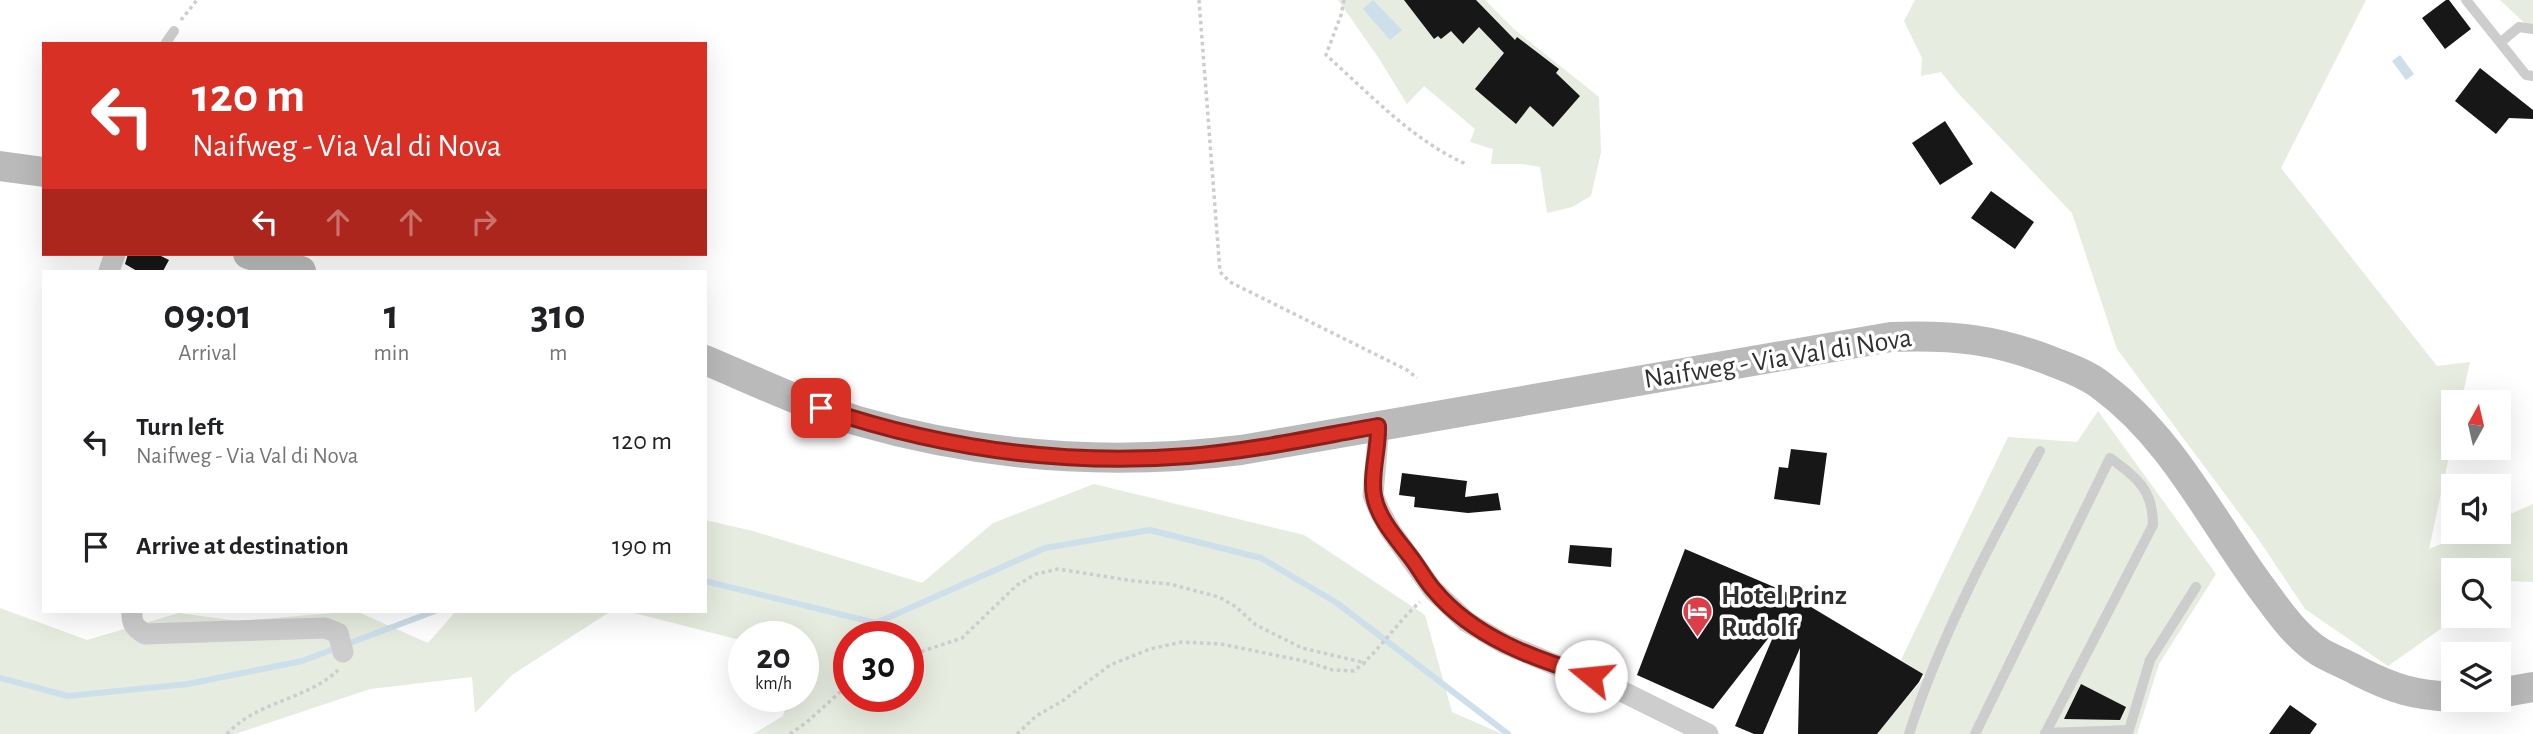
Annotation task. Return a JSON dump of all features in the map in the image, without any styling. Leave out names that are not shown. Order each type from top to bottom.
[{"type":"main road","points":[[0,166],[41,168]]},
{"type":"main road","points":[[254,256],[298,270]]},
{"type":"main road","name":"Naifweg - Via Val di Nova","points":[[707,361],[803,402],[858,421],[952,444],[1048,456],[1135,459],[1241,450],[1891,337],[1941,336],[1994,342],[2033,353],[2068,368],[2102,385],[2126,406],[2179,466],[2241,560],[2287,622],[2319,651],[2392,688],[2421,695],[2441,696]]},
{"type":"main road","points":[[2511,691],[2533,687]]},
{"type":"street","points":[[1378,426],[1374,495],[1379,510],[1433,590],[1467,622],[1503,643],[1563,668],[1591,676],[1708,734]]},
{"type":"street","points":[[131,613],[136,628],[145,634],[326,628],[334,630],[342,645]]},
{"type":"lane","points":[[2466,0],[2526,75],[2533,76]]},
{"type":"lane","points":[[2501,42],[2519,27],[2533,29]]},
{"type":"lane","points":[[166,42],[174,31]]},
{"type":"lane","points":[[1909,734],[1924,692],[1985,553],[2039,451]]},
{"type":"lane","points":[[1975,734],[2110,458],[2140,480],[2153,510],[2153,525],[2045,733],[2129,730],[2150,660],[2196,587]]},
{"type":"path","points":[[174,31],[197,0]]},
{"type":"path","points":[[1199,0],[1220,272],[1230,282],[1407,370],[1417,378]]},
{"type":"path","points":[[1344,0],[1326,55],[1416,134],[1447,156],[1466,164]]},
{"type":"path","points":[[924,651],[962,638],[1017,585],[1036,574],[1058,569],[1170,584],[1208,594],[1236,607],[1256,625],[1302,648],[1366,663]]},
{"type":"path","points":[[1017,734],[1036,716],[1061,702],[1110,665],[1150,649],[1181,642],[1221,644],[1334,670],[1354,671],[1366,663],[1408,613]]},
{"type":"path","points":[[227,734],[256,712],[327,680],[337,672],[342,663],[342,645]]},
{"type":"path","points":[[790,734],[833,698]]},
{"type":"shaded area","points":[[1338,0],[1485,0],[1515,30],[1599,97],[1601,152],[1591,196],[1572,207],[1547,213],[1540,167],[1491,164],[1493,149],[1470,142],[1475,129],[1424,86],[1407,104]]},
{"type":"shaded area","points":[[1915,0],[2366,0],[2281,168],[2437,366],[2470,362],[2464,390],[2441,390],[2441,460],[2448,460],[2445,474],[2441,474],[2441,494],[2429,549],[2441,544],[2511,544],[2511,514],[2533,504],[2533,582],[2511,581],[2511,558],[2441,558],[2442,628],[2388,666],[2305,609],[2259,540],[2117,349],[2072,213],[1941,72],[1921,76],[1922,58],[1904,21]]},
{"type":"shaded area","points":[[2500,0],[2533,0],[2533,31]]},
{"type":"shaded area","points":[[2098,411],[2216,574],[2159,664],[2137,734],[1877,734],[1925,676],[1901,660],[2008,437],[2077,442]]},
{"type":"shaded area","points":[[1094,484],[1304,535],[1425,615],[1452,712],[1502,734],[753,734],[783,716],[784,712],[819,712],[819,621],[728,621],[728,637],[634,613],[707,613],[707,520],[753,531],[922,583],[993,523]]},
{"type":"shaded area","points":[[0,608],[87,640],[179,613],[238,621],[360,613],[428,643],[454,613],[608,613],[512,675],[475,713],[472,677],[370,689],[235,734],[0,734]]},
{"type":"water","points":[[1373,0],[1402,30],[1390,40],[1363,9]]},
{"type":"water","points":[[2400,55],[2414,74],[2406,80],[2392,61]]},
{"type":"building","points":[[1404,0],[1476,0],[1515,40],[1517,37],[1559,69],[1556,73],[1580,96],[1553,127],[1530,106],[1516,124],[1475,89],[1504,53],[1479,27],[1463,44],[1451,31],[1441,39],[1438,36],[1434,39]]},
{"type":"building","points":[[2449,0],[2471,29],[2445,49],[2422,18]]},
{"type":"building","points":[[2480,68],[2533,110],[2533,119],[2509,118],[2496,134],[2455,101]]},
{"type":"building","points":[[1945,121],[1973,164],[1940,185],[1912,143]]},
{"type":"building","points":[[1991,191],[2034,222],[2015,249],[1971,218]]},
{"type":"building","points":[[127,256],[161,256],[169,260],[164,270],[135,270],[125,264]]},
{"type":"building","points":[[1791,449],[1827,453],[1820,505],[1774,499],[1779,467],[1788,468]]},
{"type":"building","points":[[1402,473],[1467,481],[1465,497],[1498,493],[1501,510],[1468,513],[1414,507],[1415,497],[1399,495]]},
{"type":"building","points":[[1570,545],[1612,548],[1611,567],[1568,563]]},
{"type":"building","points":[[1685,549],[1786,592],[1923,674],[1919,682],[1877,734],[1798,734],[1800,648],[1763,734],[1754,734],[1735,726],[1773,637],[1770,636],[1713,709],[1637,675]]},
{"type":"building","points":[[2081,684],[2126,707],[2120,720],[2064,719]]},
{"type":"building","points":[[2290,705],[2317,724],[2310,734],[2269,734]]},
{"type":"waterway","points":[[707,581],[876,623],[1045,548],[1150,530],[1261,558],[1337,603],[1508,734]]},
{"type":"waterway","points":[[0,678],[68,696],[188,684],[302,661],[430,613]]},
{"type":"place","name":"Hotel Prinz Rudolf","points":[[1698,639]]},
{"type":"route","points":[[821,408],[858,421],[952,444],[1048,456],[1135,459],[1241,450],[1378,426],[1374,495],[1379,510],[1433,590],[1467,622],[1503,643],[1563,668],[1591,676]]}]
